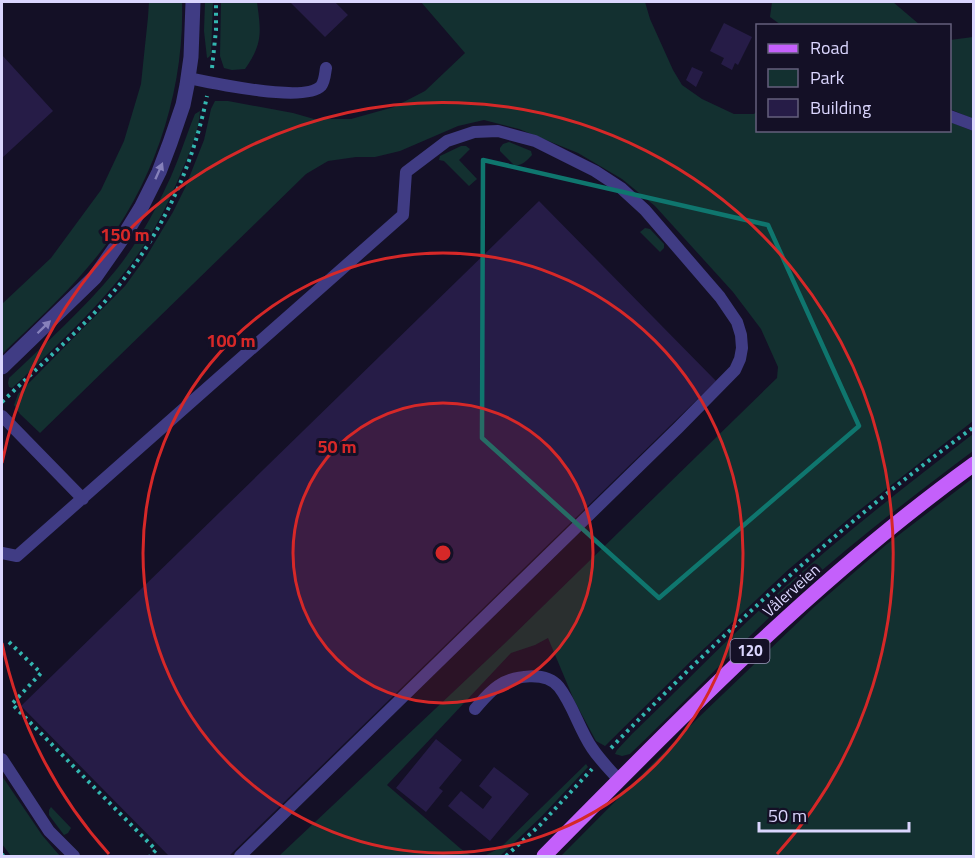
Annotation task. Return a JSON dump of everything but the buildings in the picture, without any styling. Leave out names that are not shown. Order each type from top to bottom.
[{"type":"main road","name":"Vålerveien","points":[[544,856],[752,649],[807,598],[866,547],[974,464]]},
{"type":"street","points":[[2,367],[95,276],[141,208],[159,172],[180,115],[191,57],[193,2]]},
{"type":"lane","points":[[188,78],[249,89],[302,93],[321,86],[326,68]]},
{"type":"lane","points":[[951,116],[974,125]]},
{"type":"lane","points":[[2,553],[17,556],[403,215],[406,172],[447,141],[474,132],[498,130],[535,141],[595,171],[621,188],[645,210],[720,297],[737,322],[741,335],[742,348],[735,370],[240,856]]},
{"type":"lane","points":[[2,416],[83,499]]},
{"type":"lane","points":[[475,709],[499,686],[512,679],[542,677],[554,682],[569,703],[582,732],[601,760],[619,780]]},
{"type":"lane","points":[[2,759],[49,831],[74,856]]},
{"type":"path","points":[[507,856],[697,663],[792,573],[853,521],[974,427]]},
{"type":"path","points":[[9,642],[41,673],[12,704],[156,850],[150,856]]},
{"type":"highlighted area","points":[[483,160],[768,225],[859,426],[659,598],[482,438]]},
{"type":"green space","points":[[149,2],[182,2],[177,73],[170,108],[146,177],[110,239],[88,267],[57,301],[2,354],[2,304],[51,258],[101,190],[124,141],[141,84]]},
{"type":"green space","points":[[205,2],[213,2],[211,54],[207,58],[204,31]]},
{"type":"green space","points":[[221,2],[257,2],[258,44],[245,69],[224,68],[220,56]]},
{"type":"green space","points":[[421,2],[645,2],[650,19],[682,85],[702,99],[734,114],[754,114],[756,112],[756,132],[951,132],[951,122],[973,131],[973,421],[852,516],[789,569],[605,746],[596,741],[574,700],[548,638],[511,653],[387,785],[472,856],[279,856],[503,645],[777,378],[778,367],[761,329],[733,292],[655,206],[622,179],[578,153],[519,129],[484,120],[458,126],[400,151],[375,157],[328,161],[306,174],[40,433],[20,414],[14,405],[18,394],[125,286],[146,257],[185,188],[204,140],[215,101],[228,101],[314,119],[351,119],[394,107],[425,91],[465,53]]},
{"type":"green space","points":[[772,2],[893,2],[919,24],[780,24],[770,17]]},
{"type":"green space","points":[[973,37],[973,119],[951,109],[951,40]]},
{"type":"green space","points":[[200,111],[196,135],[181,173],[162,215],[138,254],[84,319],[12,388],[9,387],[9,378],[91,298],[116,270],[144,230],[174,169],[195,114]]},
{"type":"green space","points":[[509,142],[531,151],[532,155],[522,164],[514,165],[500,151],[503,144]]},
{"type":"green space","points":[[461,146],[470,149],[459,160],[477,179],[469,186],[444,161],[439,160],[440,156]]},
{"type":"green space","points":[[645,228],[650,229],[664,244],[660,252],[640,232]]},
{"type":"green space","points":[[973,434],[973,451],[883,520],[796,593],[630,754],[622,756],[615,754],[632,734],[723,644],[802,571]]},
{"type":"green space","points":[[973,478],[973,856],[561,856],[697,719],[814,607],[887,544]]},
{"type":"green space","points":[[586,764],[588,767],[500,856],[484,856],[500,848]]},
{"type":"green space","points":[[2,776],[42,835],[60,856],[11,856],[2,844]]},
{"type":"green space","points":[[51,807],[71,828],[68,833],[64,835],[49,815]]}]
